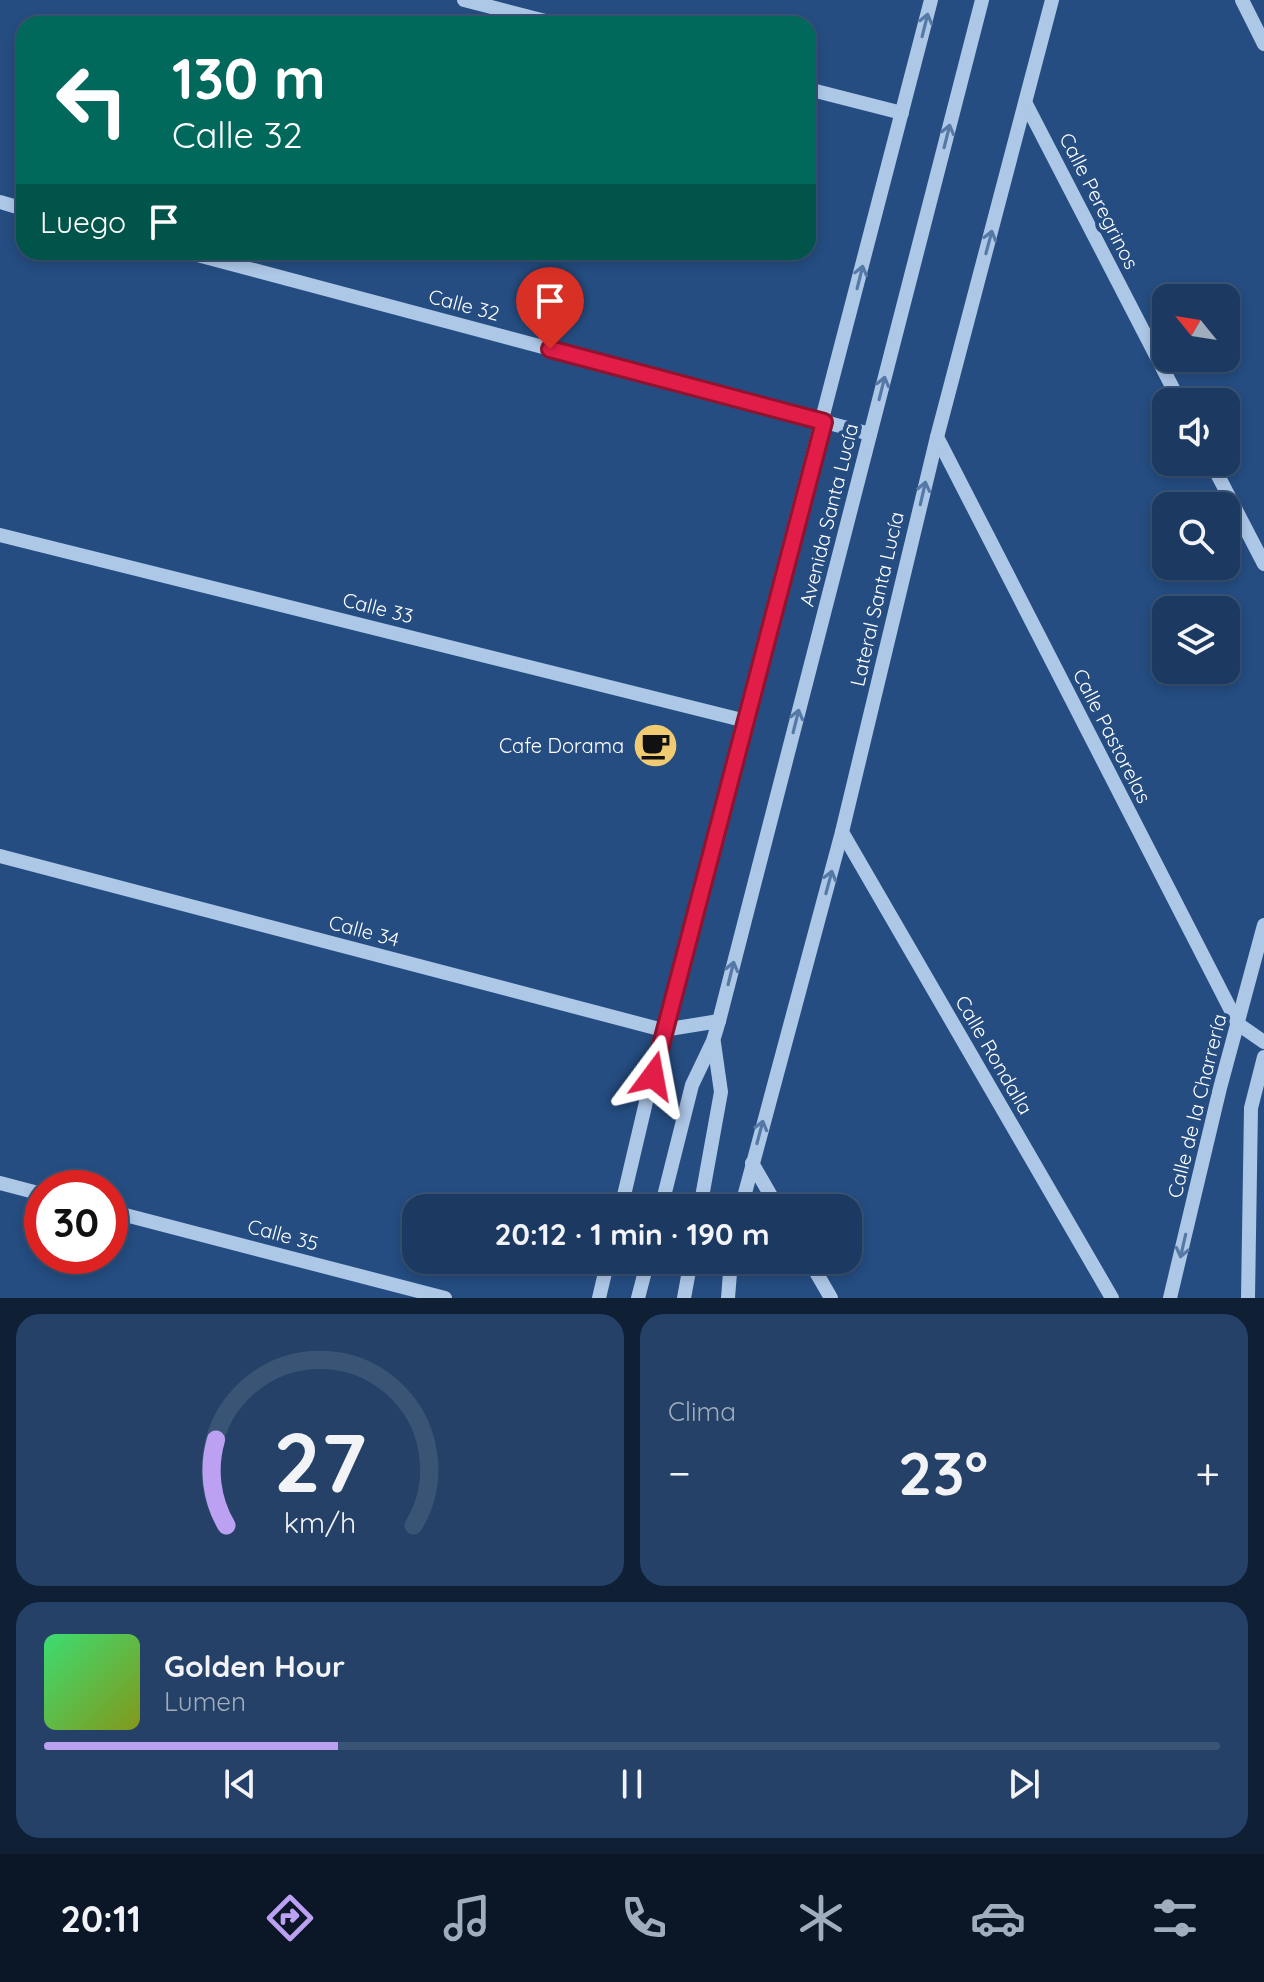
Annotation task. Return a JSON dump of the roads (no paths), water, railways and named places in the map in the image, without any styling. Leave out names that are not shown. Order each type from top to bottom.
[{"type":"street","points":[[464,0],[526,16]]},
{"type":"street","points":[[624,1194],[663,1030],[824,422],[931,0]]},
{"type":"street","name":"Avenida Santa Lucía","points":[[665,1194],[692,1085],[719,1021],[982,0]]},
{"type":"street","name":"Lateral Santa Lucía","points":[[744,1194],[842,832],[937,437],[1052,0]]},
{"type":"street","points":[[1242,0],[1264,44]]},
{"type":"street","points":[[816,91],[902,113]]},
{"type":"street","name":"Calle Peregrinos","points":[[1026,104],[1173,388]]},
{"type":"street","name":"Calle 32","points":[[216,260],[870,434]]},
{"type":"street","name":"Calle Pastorelas","points":[[937,437],[1238,1024],[1264,1042]]},
{"type":"street","points":[[1218,476],[1264,564]]},
{"type":"street","name":"Calle 33","points":[[0,535],[746,721]]},
{"type":"street","name":"Calle Rondalla","points":[[842,832],[1112,1298]]},
{"type":"street","name":"Calle 34","points":[[0,856],[663,1030],[719,1021]]},
{"type":"street","name":"Calle de la Charrería","points":[[1170,1298],[1264,925]]},
{"type":"street","name":"Avenida Santa Lucía","points":[[703,1194],[721,1092],[713,1041]]},
{"type":"street","points":[[1248,1298],[1251,1108],[1264,1057]]},
{"type":"street","points":[[752,1163],[770,1194]]},
{"type":"street","points":[[0,1183],[24,1189]]},
{"type":"street","name":"Calle 35","points":[[128,1216],[445,1298]]},
{"type":"street","points":[[599,1298],[605,1274]]},
{"type":"street","points":[[638,1298],[644,1274]]},
{"type":"street","points":[[684,1298],[688,1274]]},
{"type":"street","points":[[728,1298],[730,1274]]},
{"type":"street","points":[[817,1274],[831,1298]]},
{"type":"place","name":"Cafe Dorama","points":[[655,746]]}]
